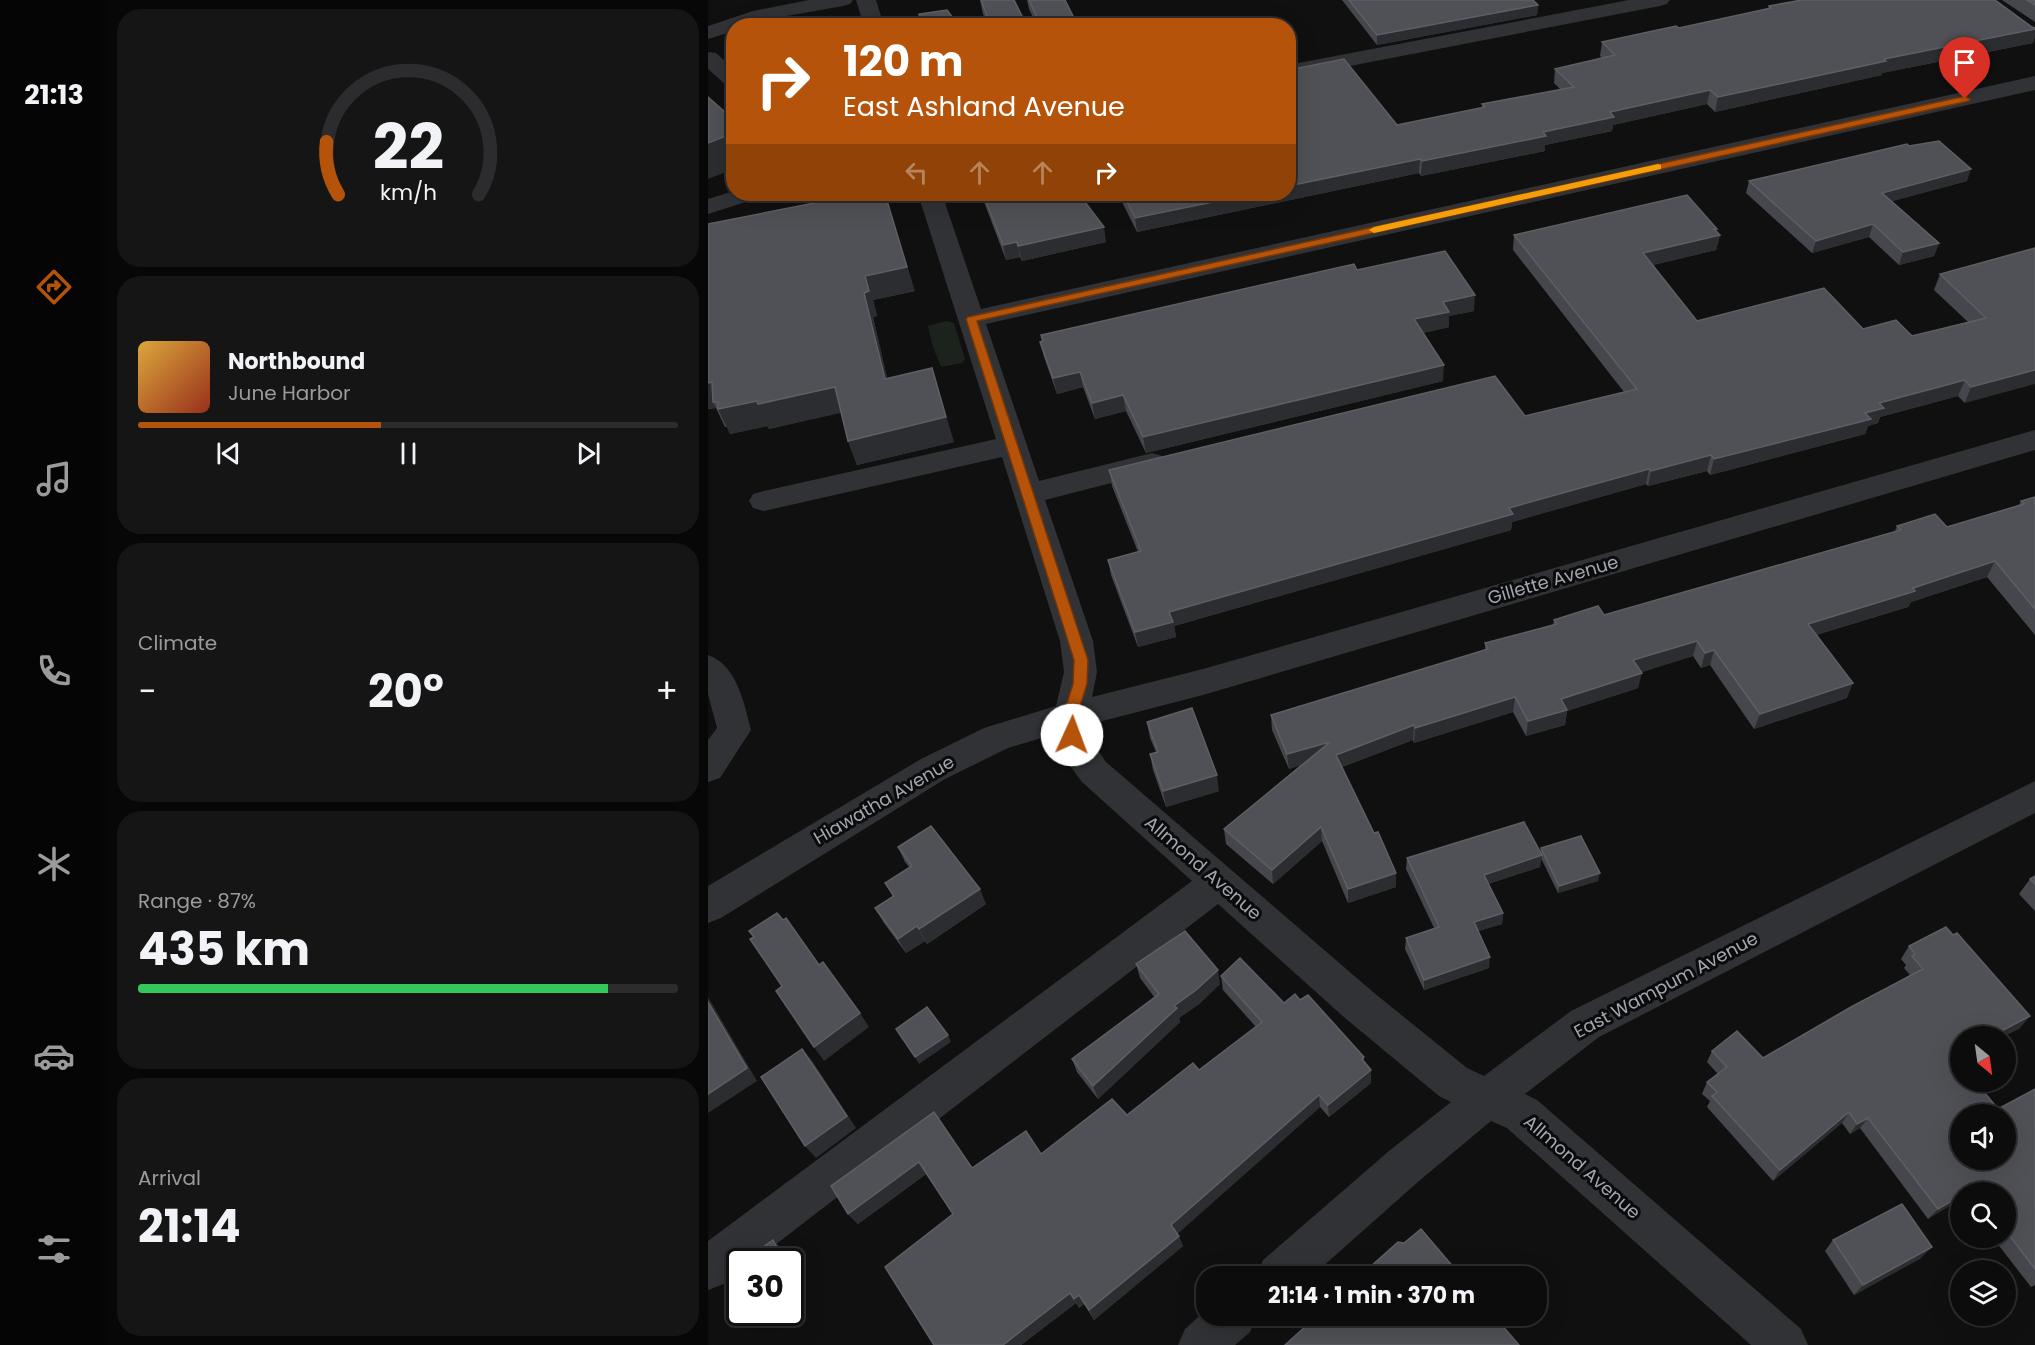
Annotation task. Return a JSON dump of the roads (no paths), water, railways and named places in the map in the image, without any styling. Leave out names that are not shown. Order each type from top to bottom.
[{"type":"street","points":[[751,18],[843,0]]},
{"type":"street","points":[[866,0],[872,18]]},
{"type":"street","points":[[1296,70],[1660,0]]},
{"type":"street","points":[[708,33],[726,27]]},
{"type":"street","points":[[708,58],[726,73]]},
{"type":"street","points":[[971,319],[2035,83]]},
{"type":"street","points":[[708,207],[726,201]]},
{"type":"street","points":[[932,201],[1081,660],[1080,684],[1070,716]]},
{"type":"street","name":"Gillette Avenue","points":[[1070,716],[1203,682],[2035,440]]},
{"type":"street","points":[[764,501],[1013,445]]},
{"type":"street","points":[[1028,494],[1178,457]]},
{"type":"street","points":[[708,668],[725,693],[734,730],[708,768]]},
{"type":"street","name":"Allmond Avenue","points":[[1070,716],[1072,735],[1081,757],[1094,772],[1219,882],[1359,1005],[1453,1082],[1522,1114],[1785,1345]]},
{"type":"street","name":"Hiawatha Avenue","points":[[708,906],[933,769],[996,738],[1070,716]]},
{"type":"street","name":"East Wampum Avenue","points":[[1290,1266],[1404,1166],[1486,1099],[1585,1024],[2035,796]]},
{"type":"street","points":[[708,1268],[1219,882]]},
{"type":"street","points":[[1201,1345],[1223,1326]]}]
